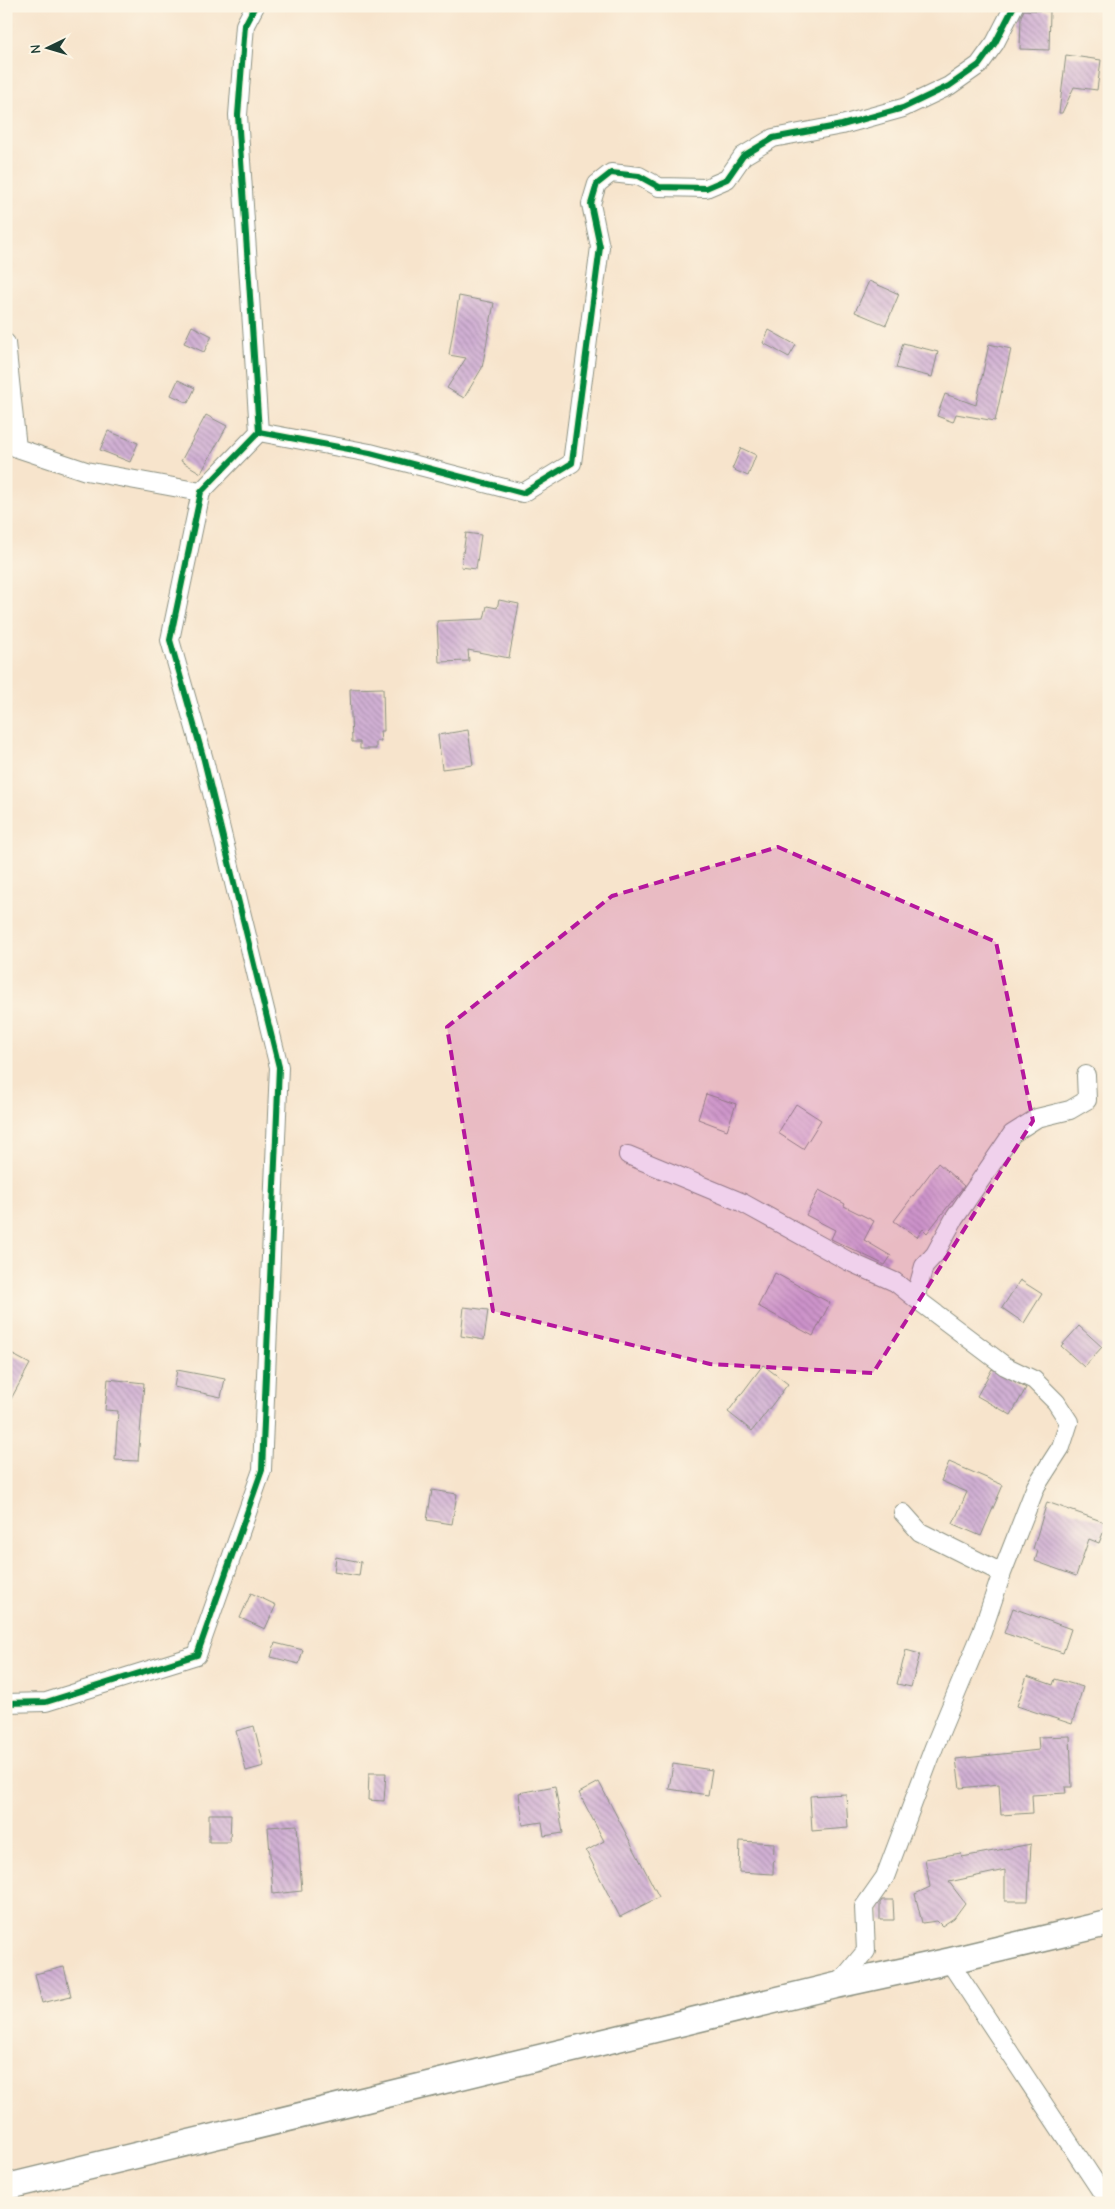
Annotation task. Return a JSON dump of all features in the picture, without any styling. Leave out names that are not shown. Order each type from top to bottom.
[{"type":"main road","points":[[6,2187],[838,1985],[1109,1923]]},
{"type":"street","points":[[6,1703],[46,1702],[197,1655],[262,1470],[279,1067],[204,760],[170,640],[201,492],[259,432],[238,115],[245,24],[255,6]]},
{"type":"street","points":[[259,432],[370,453],[523,493],[572,463],[600,247],[591,204],[597,184],[611,173],[639,176],[659,187],[706,188],[727,179],[743,156],[773,138],[852,122],[903,108],[949,86],[979,65],[995,43],[1014,6]]},
{"type":"street","points":[[6,343],[17,448],[86,471],[201,492]]},
{"type":"street","points":[[916,1298],[924,1266],[935,1254],[954,1219],[1012,1134],[1037,1118],[1070,1110],[1086,1100],[1086,1075]]},
{"type":"street","points":[[628,1155],[741,1202],[848,1261],[895,1282],[1005,1366],[1034,1380],[1056,1402],[1069,1422],[1061,1447],[1036,1486],[1002,1573],[982,1632],[934,1747],[885,1876],[864,1907],[866,1951],[838,1985]]},
{"type":"street","points":[[903,1513],[920,1532],[1002,1573]]},
{"type":"street","points":[[949,1961],[1109,2203]]},
{"type":"highlighted area","points":[[778,847],[996,942],[1033,1121],[873,1373],[710,1364],[493,1311],[447,1027],[612,896]]},
{"type":"building","points":[[1024,10],[1050,11],[1049,50],[1020,49],[1021,16]]},
{"type":"building","points":[[1066,55],[1101,60],[1097,90],[1074,87],[1062,113],[1059,113]]},
{"type":"building","points":[[869,281],[899,294],[886,325],[855,312]]},
{"type":"building","points":[[459,296],[494,303],[482,368],[464,398],[447,388],[466,358],[449,355]]},
{"type":"building","points":[[192,326],[212,336],[204,352],[184,343]]},
{"type":"building","points":[[769,330],[796,345],[789,357],[763,343]]},
{"type":"building","points":[[903,343],[938,352],[932,377],[896,368]]},
{"type":"building","points":[[989,344],[1011,349],[995,421],[956,414],[953,422],[937,416],[945,394],[976,405]]},
{"type":"building","points":[[178,380],[195,388],[188,403],[171,395]]},
{"type":"building","points":[[206,415],[227,426],[201,473],[181,461]]},
{"type":"building","points":[[108,431],[138,443],[130,462],[100,450]]},
{"type":"building","points":[[741,448],[756,455],[748,476],[732,469]]},
{"type":"building","points":[[466,533],[481,535],[476,569],[461,567]]},
{"type":"building","points":[[499,600],[519,604],[509,658],[468,650],[469,661],[439,662],[437,621],[484,619],[487,606],[497,608]]},
{"type":"building","points":[[383,688],[384,731],[380,731],[381,741],[376,741],[376,749],[360,749],[360,742],[352,742],[350,689]]},
{"type":"building","points":[[468,730],[473,765],[442,769],[438,735]]},
{"type":"building","points":[[706,1094],[736,1104],[727,1130],[698,1119]]},
{"type":"building","points":[[796,1104],[821,1120],[803,1149],[778,1133]]},
{"type":"building","points":[[938,1163],[964,1186],[927,1233],[923,1229],[917,1237],[894,1221]]},
{"type":"building","points":[[819,1190],[845,1204],[844,1206],[874,1221],[864,1240],[891,1256],[885,1265],[831,1239],[835,1230],[806,1215]]},
{"type":"building","points":[[775,1273],[830,1303],[813,1336],[758,1306]]},
{"type":"building","points":[[1020,1280],[1042,1294],[1024,1323],[1002,1308]]},
{"type":"building","points":[[464,1307],[488,1310],[484,1340],[461,1336]]},
{"type":"building","points":[[1079,1326],[1102,1347],[1084,1367],[1061,1346]]},
{"type":"building","points":[[6,1351],[30,1364],[6,1408]]},
{"type":"building","points":[[763,1365],[788,1384],[752,1431],[728,1412]]},
{"type":"building","points":[[992,1369],[1026,1388],[1011,1415],[977,1396]]},
{"type":"building","points":[[177,1370],[225,1379],[221,1397],[174,1387]]},
{"type":"building","points":[[108,1379],[144,1383],[138,1461],[115,1460],[118,1411],[105,1410]]},
{"type":"building","points":[[949,1462],[1003,1485],[981,1536],[953,1524],[967,1492],[941,1481]]},
{"type":"building","points":[[432,1490],[457,1494],[452,1524],[427,1520]]},
{"type":"building","points":[[1047,1502],[1107,1523],[1099,1543],[1089,1539],[1076,1576],[1035,1561],[1038,1551],[1033,1549]]},
{"type":"building","points":[[336,1557],[361,1562],[359,1576],[334,1572]]},
{"type":"building","points":[[251,1593],[276,1605],[265,1629],[240,1618]]},
{"type":"building","points":[[1013,1608],[1071,1629],[1063,1653],[1004,1633]]},
{"type":"building","points":[[275,1643],[303,1650],[299,1664],[271,1657]]},
{"type":"building","points":[[906,1650],[920,1654],[911,1687],[897,1684]]},
{"type":"building","points":[[1027,1676],[1053,1685],[1055,1679],[1083,1687],[1072,1724],[1017,1706]]},
{"type":"building","points":[[254,1726],[264,1766],[246,1771],[236,1731]]},
{"type":"building","points":[[1070,1736],[1072,1787],[1065,1787],[1066,1793],[1032,1795],[1033,1813],[1001,1815],[999,1784],[960,1788],[956,1759],[1039,1750],[1038,1737]]},
{"type":"building","points":[[673,1764],[712,1770],[708,1795],[669,1789]]},
{"type":"building","points":[[369,1773],[386,1773],[384,1801],[368,1800]]},
{"type":"building","points":[[599,1782],[659,1897],[620,1917],[586,1851],[604,1841],[579,1793]]},
{"type":"building","points":[[555,1786],[563,1833],[544,1836],[542,1822],[523,1825],[519,1793]]},
{"type":"building","points":[[846,1794],[848,1828],[812,1831],[810,1796]]},
{"type":"building","points":[[209,1814],[231,1814],[230,1842],[209,1842]]},
{"type":"building","points":[[297,1825],[302,1891],[273,1894],[268,1827]]},
{"type":"building","points":[[740,1841],[774,1843],[773,1874],[739,1872]]},
{"type":"building","points":[[1031,1844],[1028,1901],[1005,1901],[1005,1870],[949,1882],[965,1903],[954,1918],[942,1926],[937,1921],[922,1923],[915,1894],[930,1887],[925,1859],[961,1853],[962,1857]]},
{"type":"building","points":[[882,1900],[893,1900],[894,1920],[880,1920],[880,1903]]},
{"type":"building","points":[[64,1967],[71,1996],[42,2003],[35,1974]]},
{"type":"cycle path","points":[[6,1703],[46,1702],[197,1655],[262,1470],[279,1067],[204,760],[170,640],[201,492],[259,432],[238,115],[245,25],[255,6]]},
{"type":"cycle path","points":[[259,432],[370,453],[523,493],[572,463],[600,247],[591,204],[597,184],[611,173],[639,176],[659,187],[706,188],[727,179],[743,156],[773,138],[842,125],[903,108],[949,86],[979,65],[995,43],[1014,6]]}]
